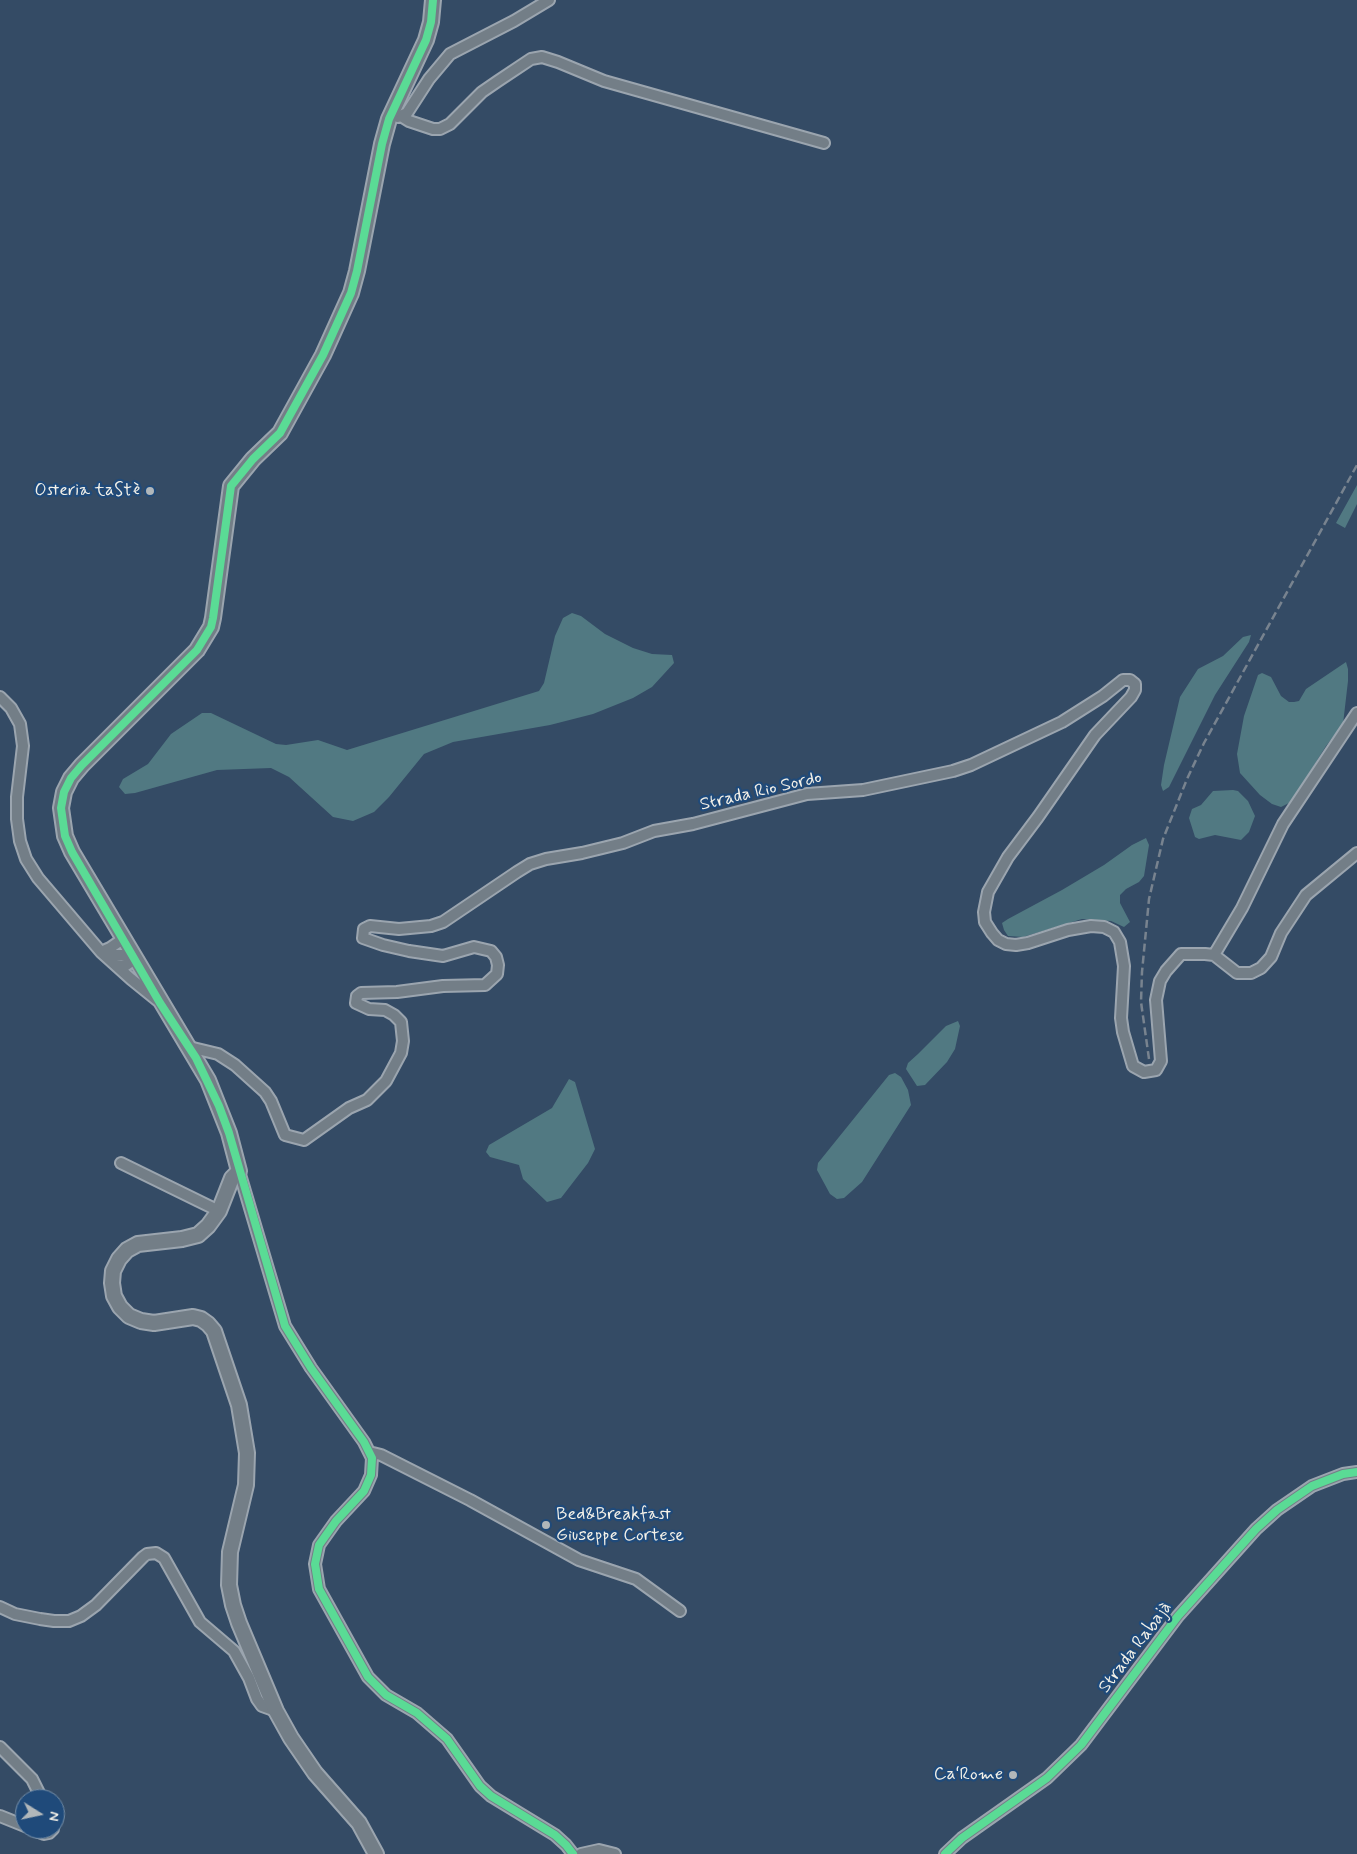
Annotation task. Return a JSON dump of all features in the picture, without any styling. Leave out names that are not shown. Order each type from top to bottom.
[{"type":"main road","points":[[376,1854],[359,1823],[315,1773],[291,1738],[276,1711],[239,1623],[229,1585],[230,1552],[246,1485],[247,1453],[239,1405],[217,1339],[208,1324],[201,1319],[193,1317],[154,1323],[141,1321],[130,1316],[120,1307],[114,1296],[112,1284],[113,1271],[119,1259],[127,1250],[138,1244],[182,1239],[198,1235],[208,1226],[219,1211],[232,1178],[239,1171],[229,1134],[208,1080],[72,852],[65,836],[60,808],[64,792],[71,778],[90,755],[197,650],[211,627],[231,486],[253,459],[280,433],[338,323],[351,293],[382,144],[395,118],[426,40],[431,22],[433,0]]},
{"type":"street","points":[[395,118],[407,113],[429,79],[450,54],[514,22],[550,0]]},
{"type":"street","points":[[395,118],[433,129],[450,124],[482,92],[531,59],[542,57],[604,81],[824,144]]},
{"type":"street","name":"Strada Rio Sordo","points":[[189,1047],[218,1054],[236,1065],[265,1092],[271,1101],[284,1135],[304,1140],[349,1108],[368,1100],[386,1081],[401,1053],[403,1041],[401,1022],[385,1010],[369,1009],[356,1003],[357,996],[361,993],[397,992],[443,986],[485,986],[497,974],[498,965],[496,957],[491,951],[474,947],[443,956],[409,951],[363,938],[364,929],[370,926],[400,929],[431,926],[443,922],[530,864],[623,843],[654,830],[693,824],[807,794],[863,790],[953,771],[971,765],[1062,722],[1103,696],[1123,680],[1130,680],[1135,684],[1134,690],[1119,711],[1095,734],[1008,857],[988,892],[984,912],[985,922],[998,940],[1006,944],[1016,945],[1068,930],[1091,926],[1104,927],[1114,932],[1121,948],[1124,966],[1121,1018],[1123,1032],[1133,1066],[1144,1072],[1156,1070],[1161,1061],[1156,1000],[1160,982],[1166,971],[1180,954],[1214,956]]},
{"type":"street","points":[[0,697],[11,708],[20,724],[23,746],[17,797],[17,819],[20,841],[26,859],[38,878],[102,952],[160,1002]]},
{"type":"street","points":[[1357,713],[1284,824],[1242,908],[1214,956],[1237,972],[1251,973],[1261,968],[1271,957],[1280,933],[1306,895],[1357,853]]},
{"type":"street","points":[[102,952],[123,938]]},
{"type":"street","points":[[102,952],[108,955],[122,955],[135,959]]},
{"type":"street","points":[[116,966],[126,966],[135,959]]},
{"type":"street","points":[[121,1163],[219,1211]]},
{"type":"street","points":[[239,1171],[285,1326],[302,1354],[364,1442],[372,1458],[369,1482],[364,1492],[336,1521],[319,1545],[315,1558],[319,1589],[364,1671],[378,1687],[417,1714],[447,1739],[480,1786],[490,1796],[555,1835],[566,1844],[573,1854]]},
{"type":"street","points":[[369,1452],[381,1455],[461,1496],[579,1560],[636,1579],[680,1611]]},
{"type":"street","name":"Strada Rabajà","points":[[945,1854],[962,1838],[1047,1778],[1081,1745],[1178,1616],[1256,1529],[1277,1510],[1312,1486],[1344,1474],[1357,1472]]},
{"type":"street","points":[[0,1607],[15,1614],[40,1620],[69,1621],[81,1616],[96,1605],[143,1557],[152,1553],[160,1555],[164,1558],[200,1622],[234,1650],[262,1706],[276,1711]]},
{"type":"street","points":[[0,1747],[32,1779],[37,1789]]},
{"type":"street","points":[[0,1816],[15,1822]]},
{"type":"street","points":[[581,1854],[599,1850],[614,1854]]},
{"type":"green space","points":[[1357,485],[1357,504],[1345,528],[1336,523]]},
{"type":"green space","points":[[572,613],[581,616],[605,634],[633,648],[652,654],[672,655],[674,663],[652,687],[633,698],[593,714],[550,725],[453,742],[424,754],[389,797],[374,812],[353,821],[333,817],[289,777],[271,768],[217,770],[135,793],[125,794],[119,787],[123,779],[148,764],[171,734],[202,713],[211,713],[276,744],[286,745],[318,740],[347,750],[539,691],[544,683],[555,636],[563,618]]},
{"type":"green space","points":[[1251,635],[1249,642],[1215,695],[1169,787],[1163,791],[1161,785],[1164,765],[1180,697],[1198,669],[1223,656],[1243,637]]},
{"type":"green space","points":[[1346,662],[1348,681],[1343,724],[1326,746],[1291,802],[1281,807],[1272,804],[1260,795],[1240,773],[1237,754],[1244,716],[1258,675],[1262,673],[1271,677],[1281,696],[1289,702],[1294,702],[1299,701],[1306,689]]},
{"type":"green space","points":[[1213,791],[1238,791],[1248,801],[1255,816],[1249,832],[1241,840],[1215,835],[1199,839],[1195,837],[1189,818],[1192,809],[1201,805]]},
{"type":"green space","points":[[1146,838],[1149,845],[1144,876],[1139,882],[1126,889],[1120,895],[1120,903],[1130,922],[1124,927],[1111,921],[1082,919],[1023,937],[1008,936],[1002,923],[1062,890]]},
{"type":"green space","points":[[958,1021],[960,1026],[955,1049],[947,1062],[925,1085],[917,1086],[906,1069],[908,1063],[946,1026]]},
{"type":"green space","points":[[895,1073],[901,1077],[908,1090],[911,1105],[862,1182],[844,1198],[837,1199],[830,1194],[817,1170],[818,1163],[889,1075]]},
{"type":"green space","points":[[569,1079],[575,1082],[595,1149],[588,1163],[561,1198],[547,1202],[523,1179],[519,1165],[490,1157],[486,1152],[489,1145],[552,1108]]},
{"type":"railway","points":[[1149,1059],[1141,1002],[1142,972],[1149,899],[1163,839],[1204,743],[1357,465]]},
{"type":"cycle path","points":[[433,0],[431,22],[426,40],[389,119],[382,144],[351,293],[323,355],[280,433],[253,459],[231,486],[211,627],[197,650],[71,778],[64,792],[61,808],[65,836],[72,852],[160,1003],[196,1058],[219,1106],[229,1133],[285,1326],[311,1368],[364,1442],[372,1458],[371,1475],[364,1491],[336,1521],[319,1545],[315,1564],[319,1589],[368,1677],[386,1695],[417,1713],[447,1739],[480,1786],[491,1796],[555,1835],[573,1854]]},
{"type":"cycle path","points":[[945,1854],[962,1838],[1047,1778],[1081,1745],[1178,1616],[1256,1529],[1277,1510],[1312,1486],[1343,1474],[1357,1472]]},
{"type":"place","name":"Osteria taStè","points":[[150,491]]},
{"type":"place","name":"Bed&Breakfast Giuseppe Cortese","points":[[546,1525]]},
{"type":"place","name":"Ca‘Rome","points":[[1013,1775]]}]
